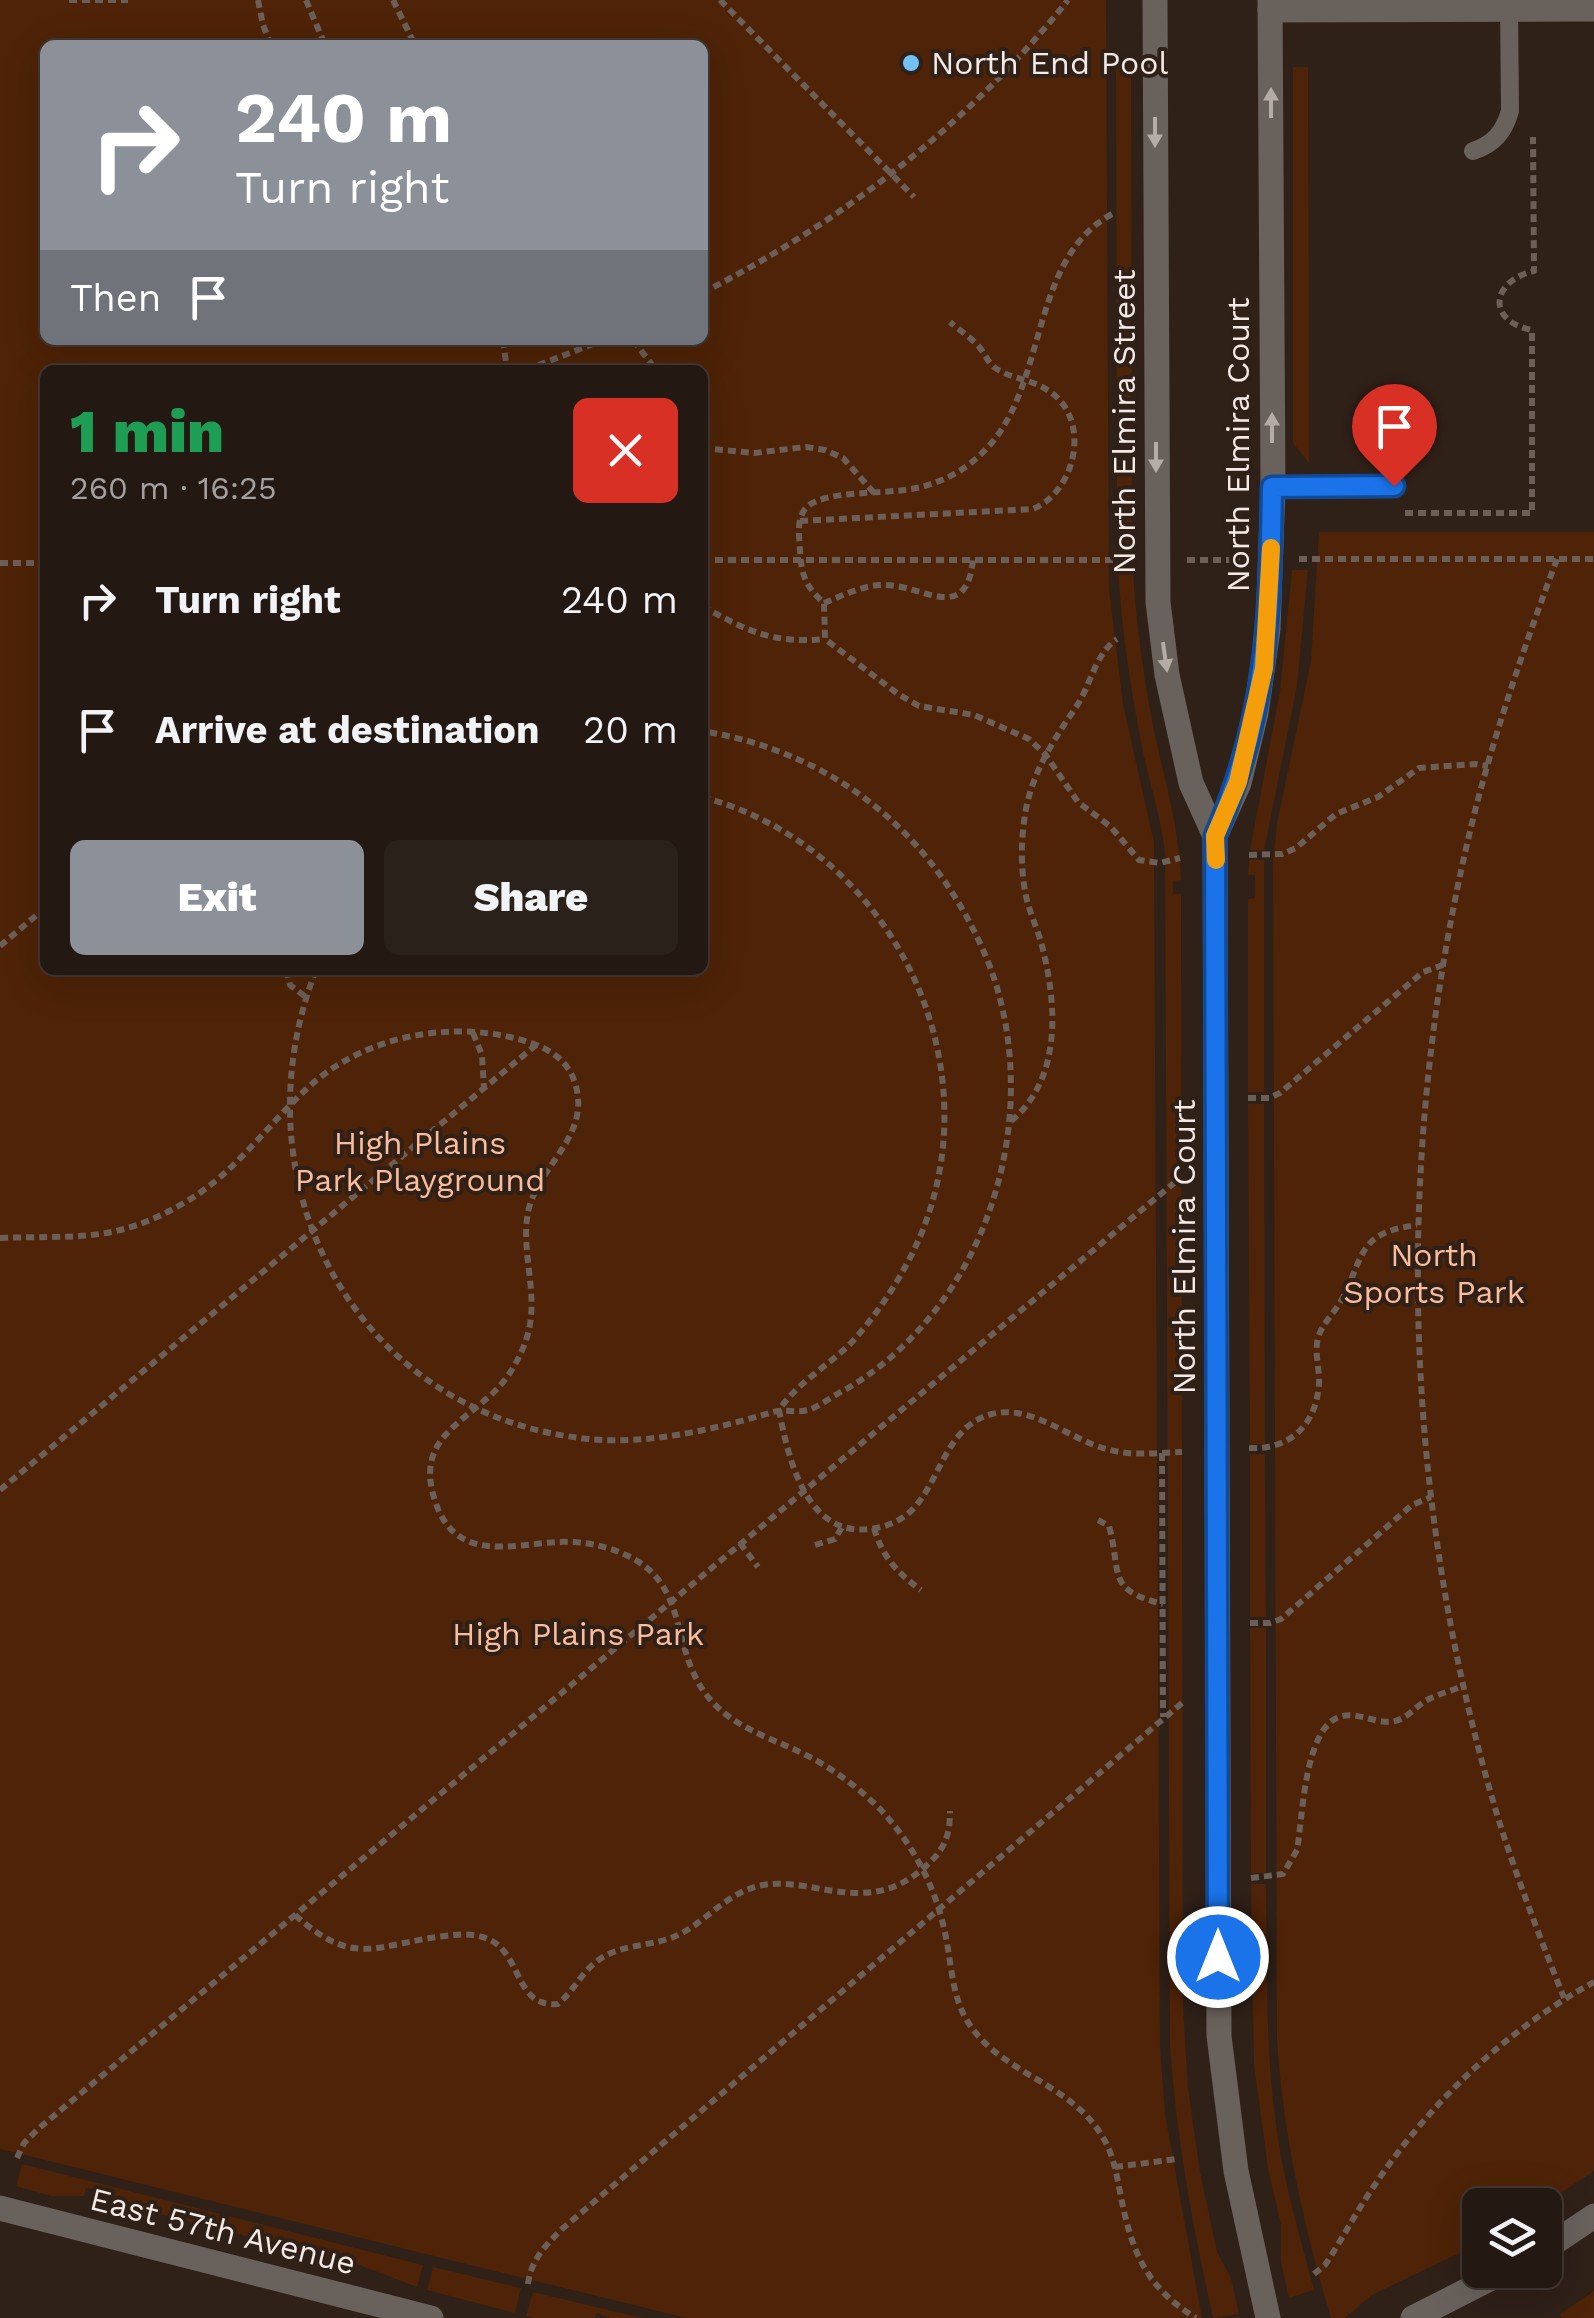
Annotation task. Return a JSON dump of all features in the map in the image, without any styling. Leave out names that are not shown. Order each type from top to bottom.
[{"type":"street","name":"North Elmira Street","points":[[1155,0],[1158,602],[1168,676],[1191,783],[1215,836]]},
{"type":"street","name":"North Elmira Court","points":[[1268,2318],[1228,2125],[1219,2022],[1215,836],[1238,782],[1264,668],[1270,593],[1270,5]]},
{"type":"street","points":[[1270,5],[1594,9]]},
{"type":"street","name":"East 57th Avenue","points":[[0,2208],[431,2318]]},
{"type":"street","points":[[1562,2238],[1594,2216]]},
{"type":"street","points":[[1413,2318],[1471,2288]]},
{"type":"lane","points":[[1474,151],[1496,139],[1510,111],[1509,5]]},
{"type":"lane","points":[[1272,487],[1394,486]]},
{"type":"path","points":[[69,0],[128,0]]},
{"type":"path","points":[[258,0],[269,40]]},
{"type":"path","points":[[306,0],[323,40]]},
{"type":"path","points":[[394,0],[413,40]]},
{"type":"path","points":[[720,0],[914,197]]},
{"type":"path","points":[[708,291],[787,246],[891,174],[998,78],[1068,0]]},
{"type":"path","points":[[1393,514],[1532,513],[1532,330],[1510,323],[1498,303],[1507,284],[1534,270],[1532,138],[1538,121]]},
{"type":"path","points":[[825,639],[824,603],[806,583],[800,560],[800,522],[804,510],[812,502],[828,498],[914,489],[962,470],[982,454],[1018,399],[1061,270],[1086,234],[1112,214]]},
{"type":"path","points":[[800,522],[1033,509],[1049,502],[1062,488],[1070,472],[1073,432],[1058,399],[1045,388],[996,370],[980,348],[950,322]]},
{"type":"path","points":[[539,365],[590,345]]},
{"type":"path","points":[[637,345],[652,365]]},
{"type":"path","points":[[708,449],[754,453],[806,447],[825,450],[843,458],[875,494]]},
{"type":"path","points":[[1557,559],[1520,657],[1464,857],[1430,1056],[1417,1224],[1418,1337],[1430,1496],[1464,1686],[1517,1876],[1564,1998]]},
{"type":"path","points":[[1293,560],[1594,559]]},
{"type":"path","points":[[708,560],[1134,560]]},
{"type":"path","points":[[824,603],[882,584],[933,597],[949,597],[962,593],[969,584],[974,560]]},
{"type":"path","points":[[1176,560],[1250,560]]},
{"type":"path","points":[[0,563],[40,562]]},
{"type":"path","points":[[708,609],[772,639],[825,639],[918,706],[974,715],[1029,739],[1045,754],[1078,802],[1111,827],[1139,860],[1160,862],[1180,858]]},
{"type":"path","points":[[1010,1122],[1025,1110],[1041,1084],[1053,1020],[1047,968],[1022,869],[1028,798],[1045,754],[1086,690],[1107,646],[1117,640]]},
{"type":"path","points":[[314,975],[294,1044],[291,1105],[296,1181],[312,1231],[338,1285],[381,1339],[428,1379],[476,1407],[530,1428],[592,1440],[688,1432],[780,1410],[808,1410],[848,1388],[904,1345],[932,1314],[956,1283],[988,1216],[1010,1122],[1008,1039],[991,969],[959,899],[937,868],[882,810],[817,768],[767,746],[708,732]]},
{"type":"path","points":[[1249,855],[1282,854],[1296,848],[1336,814],[1378,798],[1419,768],[1488,766]]},
{"type":"path","points":[[708,799],[747,811],[817,852],[874,909],[896,938],[928,1008],[943,1077],[945,1111],[938,1182],[913,1253],[873,1317],[850,1344],[793,1390],[780,1410],[788,1454],[804,1489],[826,1519],[842,1527],[874,1528],[908,1514],[952,1444],[981,1418],[996,1413],[1030,1416],[1120,1453],[1182,1452]]},
{"type":"path","points":[[0,946],[40,912]]},
{"type":"path","points":[[1247,1098],[1269,1098],[1280,1093],[1423,972],[1443,965]]},
{"type":"path","points":[[287,975],[290,984],[306,997]]},
{"type":"path","points":[[473,1032],[484,1066],[484,1088]]},
{"type":"path","points":[[0,1238],[85,1238],[148,1221],[185,1203],[240,1161],[311,1084],[360,1053],[406,1038],[473,1032],[536,1045],[566,1064],[574,1080],[578,1117],[535,1192],[528,1212],[532,1315],[526,1341],[500,1387],[447,1430],[436,1444],[431,1484],[446,1525],[459,1538],[476,1545],[561,1542],[606,1547],[647,1566],[672,1600],[688,1661],[704,1692],[719,1709],[738,1725],[804,1754],[857,1788],[896,1828],[923,1870],[939,1908],[954,1988],[975,2033],[993,2052],[1070,2098],[1102,2135],[1115,2167],[1133,2248],[1156,2286],[1196,2318]]},
{"type":"path","points":[[0,1490],[536,1045]]},
{"type":"path","points":[[17,2158],[24,2143],[38,2129],[1180,1178]]},
{"type":"path","points":[[1249,1448],[1270,1449],[1297,1434],[1307,1420],[1319,1386],[1318,1338],[1347,1289],[1360,1254],[1384,1234],[1417,1224]]},
{"type":"path","points":[[1162,1453],[1163,1718]]},
{"type":"path","points":[[1250,1623],[1270,1623],[1282,1618],[1412,1505],[1430,1496]]},
{"type":"path","points":[[1098,1520],[1110,1526],[1116,1569],[1129,1594],[1163,1604]]},
{"type":"path","points":[[815,1545],[835,1539],[842,1527]]},
{"type":"path","points":[[874,1528],[881,1552],[920,1590]]},
{"type":"path","points":[[740,1543],[758,1567]]},
{"type":"path","points":[[1251,1878],[1282,1874],[1291,1864],[1297,1850],[1312,1754],[1326,1725],[1341,1716],[1402,1720],[1424,1701],[1464,1686]]},
{"type":"path","points":[[528,2284],[542,2248],[562,2229],[1182,1703]]},
{"type":"path","points":[[294,1915],[314,1932],[350,1950],[388,1948],[454,1934],[488,1938],[502,1948],[531,1997],[544,2005],[558,2004],[599,1960],[614,1952],[680,1934],[746,1890],[784,1885],[863,1894],[884,1890],[923,1870],[941,1850],[950,1834],[950,1811]]},
{"type":"path","points":[[1314,2274],[1326,2265],[1370,2192],[1420,2124],[1482,2061],[1564,1998],[1594,1982]]},
{"type":"path","points":[[1115,2167],[1178,2159]]},
{"type":"green space","name":"High Plains Park","points":[[0,0],[1106,0],[1109,589],[1123,704],[1154,843],[1160,2046],[1165,2114],[1202,2318],[686,2318],[0,2149]]},
{"type":"green space","points":[[1116,67],[1131,67],[1132,549],[1117,549]]},
{"type":"green space","points":[[1293,67],[1308,67],[1309,463],[1293,443]]},
{"type":"green space","name":"North Sports Park","points":[[1319,532],[1594,532],[1594,2171],[1562,2192],[1562,2188],[1462,2188],[1462,2252],[1372,2295],[1345,2318],[1331,2318],[1312,2250],[1290,2146],[1277,2040],[1273,861],[1277,823],[1311,661]]},
{"type":"green space","points":[[1118,570],[1133,570],[1146,687],[1180,860],[1181,880],[1173,881],[1173,894],[1181,894],[1183,2006],[1188,2088],[1200,2172],[1217,2252],[1231,2278],[1239,2314],[1213,2318],[1186,2182],[1170,2045],[1165,853],[1134,703]]},
{"type":"green space","points":[[1292,570],[1308,570],[1297,686],[1264,851],[1250,850],[1280,691]]},
{"type":"green space","points":[[1249,860],[1264,860],[1264,1092],[1248,1092],[1248,899],[1255,898],[1255,875],[1248,875]]},
{"type":"green space","points":[[1248,1104],[1264,1104],[1265,1444],[1250,1444]]},
{"type":"green space","points":[[1250,1454],[1265,1454],[1266,1617],[1250,1617]]},
{"type":"green space","points":[[1250,1628],[1266,1628],[1266,1873],[1251,1873]]},
{"type":"green space","points":[[1251,1884],[1266,1884],[1272,2094],[1292,2208],[1314,2290],[1289,2298],[1254,2065]]},
{"type":"green space","points":[[22,2164],[423,2265],[417,2287],[359,2265],[96,2198],[97,2190],[86,2188],[84,2196],[51,2196],[16,2186]]},
{"type":"green space","points":[[433,2267],[521,2288],[515,2313],[427,2290]]},
{"type":"green space","points":[[1594,2291],[1594,2318],[1562,2318],[1560,2314]]},
{"type":"green space","points":[[533,2292],[642,2318],[609,2318],[597,2313],[595,2318],[526,2316]]},
{"type":"slow traffic","points":[[1216,860],[1215,836],[1238,782],[1256,714],[1268,629],[1271,548]]},
{"type":"place","name":"North End Pool","points":[[911,63]]},
{"type":"route","points":[[1218,1957],[1215,836],[1238,782],[1264,668],[1272,487],[1394,486]]},
{"type":"park label","name":"High Plains Park Playground","points":[[420,1162]]}]
